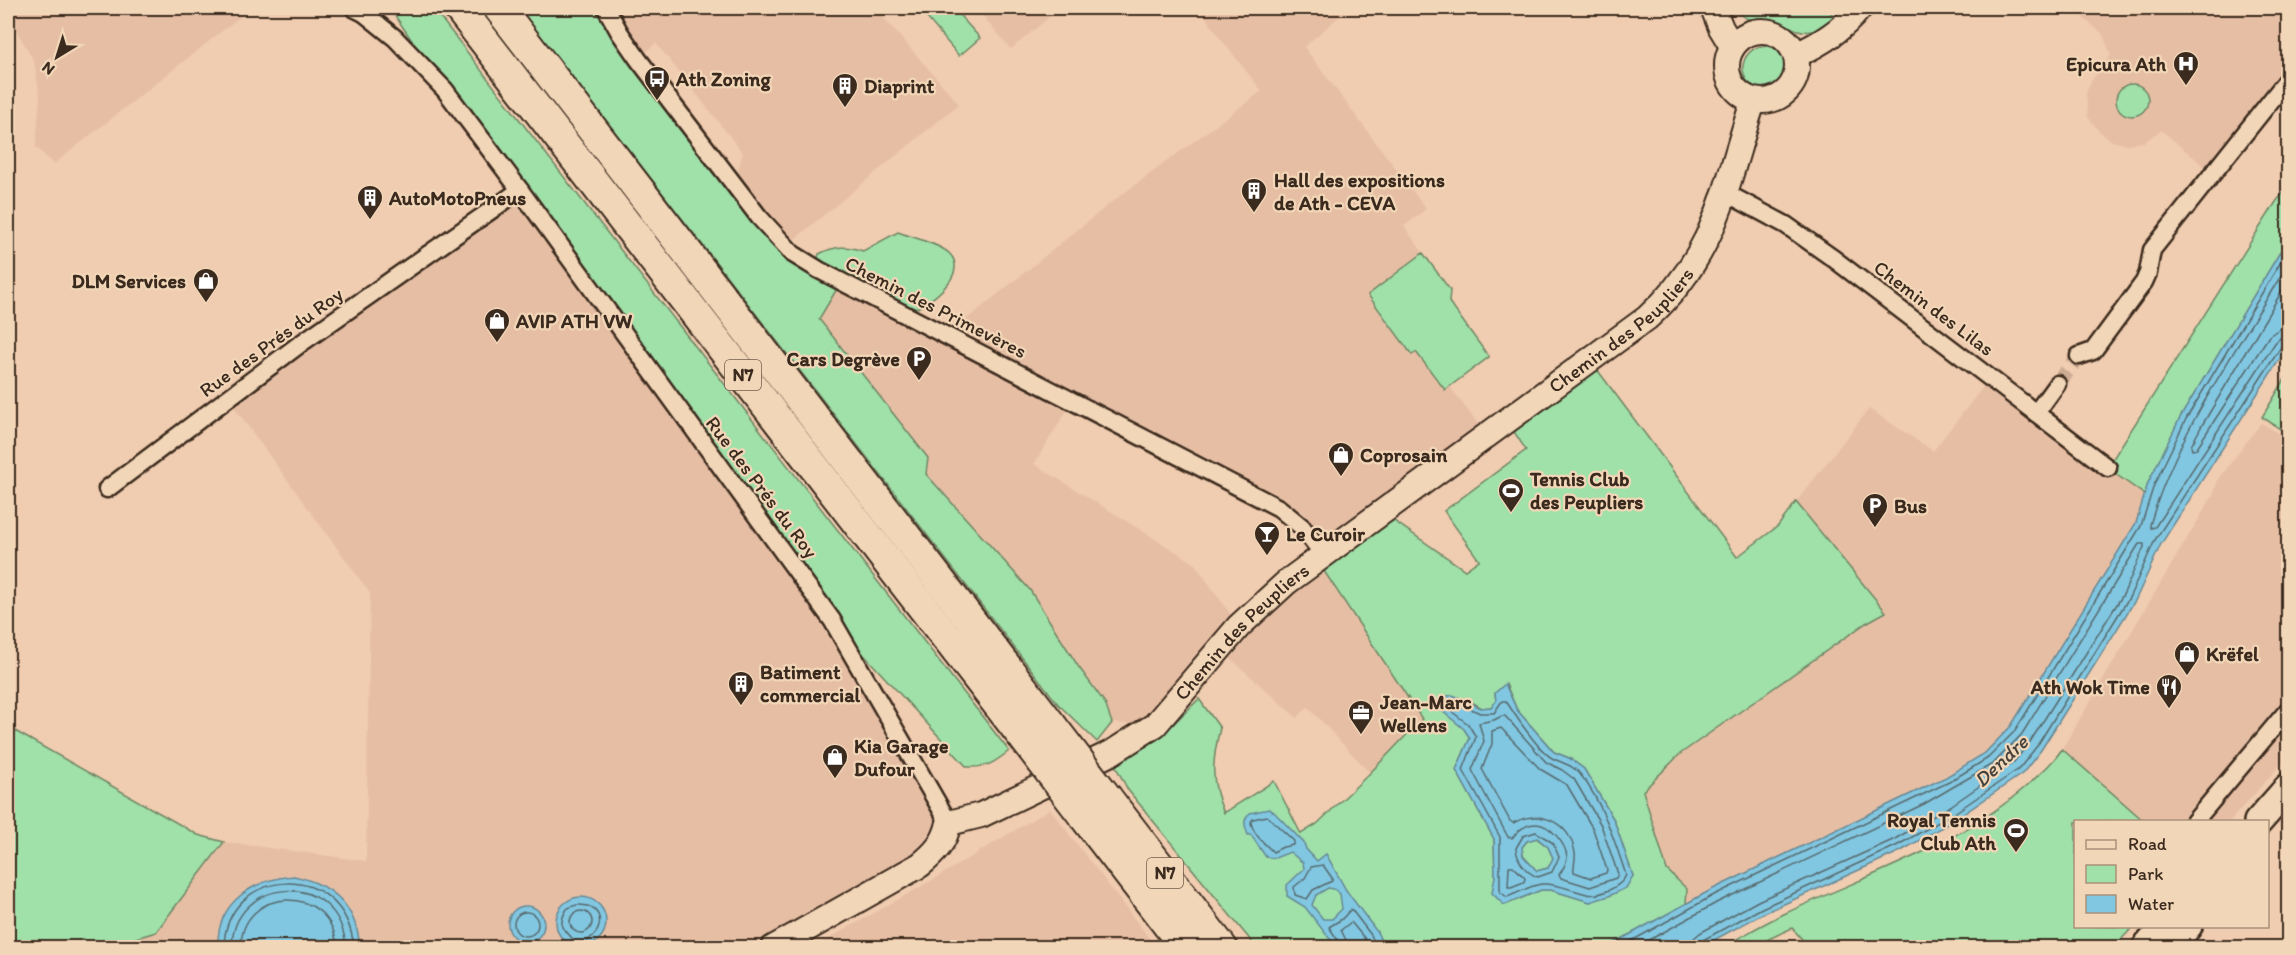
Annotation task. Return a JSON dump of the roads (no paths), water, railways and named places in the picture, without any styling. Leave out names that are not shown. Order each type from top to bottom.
[{"type":"highway","name":"N7","points":[[459,8],[1040,734],[1107,798],[1222,948]]},
{"type":"highway","name":"N7","points":[[499,8],[1040,734],[1084,816],[1186,948]]},
{"type":"main road","points":[[2260,820],[2289,788]]},
{"type":"main road","points":[[2269,836],[2289,813]]},
{"type":"main road","points":[[2146,948],[2164,928]]},
{"type":"main road","points":[[2169,948],[2187,928]]},
{"type":"street","name":"Rue des Prés du Roy","points":[[354,8],[364,13],[395,38],[445,90],[520,190],[832,620],[950,823]]},
{"type":"street","points":[[1713,8],[1732,46]]},
{"type":"street","points":[[1796,55],[1832,36],[1847,24],[1860,8]]},
{"type":"street","name":"Chemin des Primevères","points":[[610,9],[620,33],[638,58],[759,218],[793,254],[819,270],[1279,508],[1302,527],[1323,554]]},
{"type":"street","points":[[1761,30],[1783,37],[1791,45],[1796,55],[1795,79],[1780,97],[1769,101],[1753,102],[1744,97],[1729,80],[1726,69],[1727,57],[1732,46],[1740,37],[1750,32],[1761,30]]},
{"type":"street","points":[[2079,356],[2093,351],[2144,282],[2152,250],[2289,79]]},
{"type":"street","name":"Chemin des Peupliers","points":[[950,823],[981,815],[1041,787],[1111,753],[1155,725],[1247,618],[1287,582],[1647,318],[1667,300],[1691,270],[1726,193],[1753,102]]},
{"type":"street","name":"Rue des Prés du Roy","points":[[107,489],[300,344],[520,190]]},
{"type":"street","name":"Chemin des Lilas","points":[[1726,193],[1786,225],[1834,259],[2108,468]]},
{"type":"street","points":[[2036,413],[2058,384]]},
{"type":"street","points":[[2196,820],[2289,710]]},
{"type":"street","points":[[773,948],[920,864],[940,846],[950,823]]},
{"type":"water","name":"Dendre","points":[[2288,239],[2288,346],[2161,544],[2136,599],[2041,750],[2023,773],[1956,819],[1901,851],[1764,913],[1701,947],[1607,947],[1711,890],[1946,777],[1985,753],[2011,726],[2136,523],[2148,483],[2181,416]]},
{"type":"water","points":[[1505,684],[1517,710],[1554,752],[1569,758],[1584,769],[1614,820],[1633,876],[1626,888],[1590,902],[1551,890],[1541,890],[1504,905],[1492,893],[1495,876],[1494,839],[1456,770],[1470,738],[1464,729],[1441,710],[1440,703],[1444,697],[1453,695],[1481,708],[1491,707],[1496,701],[1495,693]],"holes":[[[1537,838],[1548,847],[1553,858],[1548,868],[1537,871],[1523,856],[1522,847],[1527,841]]]},
{"type":"water","points":[[1269,809],[1304,843],[1306,849],[1317,861],[1326,854],[1346,890],[1377,932],[1384,947],[1336,947],[1305,907],[1287,896],[1287,885],[1304,869],[1303,863],[1290,852],[1275,858],[1266,857],[1251,835],[1248,835],[1245,821],[1250,813]],"holes":[[[1328,888],[1340,894],[1342,909],[1332,919],[1323,919],[1312,905],[1316,895]]]},
{"type":"water","points":[[294,876],[321,885],[340,900],[354,920],[360,947],[218,947],[223,917],[240,896],[265,882]]},
{"type":"water","points":[[581,897],[590,899],[601,908],[606,922],[604,931],[595,942],[581,947],[572,945],[561,936],[556,922],[558,913],[567,902]]},
{"type":"water","points":[[526,906],[539,911],[544,924],[539,937],[526,942],[513,937],[508,924],[513,911]]},
{"type":"tunnel","points":[[2057,384],[2079,356]]},
{"type":"place","name":"Epicura Ath","points":[[2186,87]]},
{"type":"place","name":"Ath Zoning","points":[[657,102]]},
{"type":"place","name":"Diaprint","points":[[845,109]]},
{"type":"place","name":"Hall des expositions de Ath - CEVA","points":[[1254,214]]},
{"type":"place","name":"AutoMotoPneus","points":[[370,221]]},
{"type":"place","name":"DLM Services","points":[[206,304]]},
{"type":"place","name":"AVIP ATH VW","points":[[497,344]]},
{"type":"place","name":"Cars Degrève","points":[[919,382]]},
{"type":"place","name":"Coprosain","points":[[1341,478]]},
{"type":"place","name":"Tennis Club des Peupliers","points":[[1511,514]]},
{"type":"place","name":"Bus","points":[[1875,529]]},
{"type":"place","name":"Le Curoir","points":[[1267,557]]},
{"type":"place","name":"Krëfel","points":[[2187,677]]},
{"type":"place","name":"Batiment commercial","points":[[741,707]]},
{"type":"place","name":"Ath Wok Time","points":[[2169,710]]},
{"type":"place","name":"Jean-Marc Wellens","points":[[1361,736]]},
{"type":"place","name":"Kia Garage Dufour","points":[[835,780]]},
{"type":"place","name":"Royal Tennis Club Ath","points":[[2016,854]]}]
